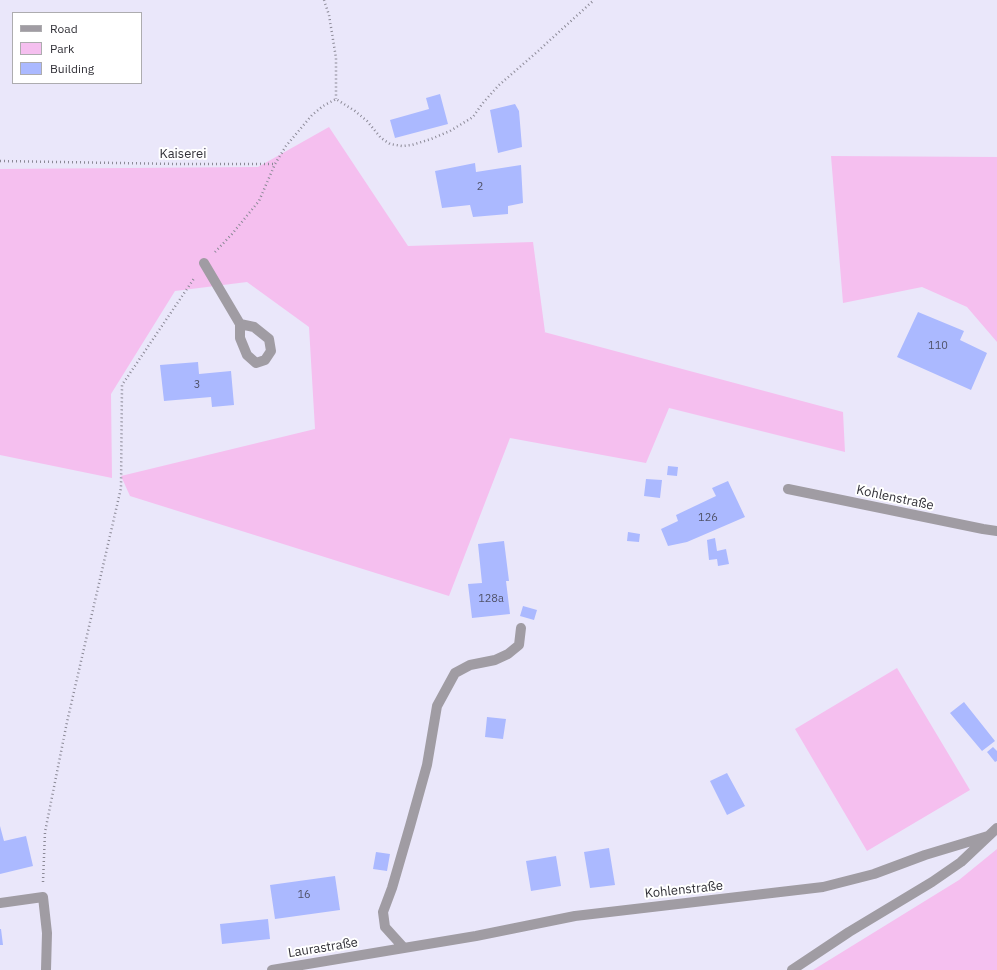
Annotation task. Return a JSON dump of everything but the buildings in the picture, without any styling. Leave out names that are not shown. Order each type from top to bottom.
[{"type":"street","points":[[204,263],[240,324]]},
{"type":"street","name":"Kohlenstraße","points":[[788,490],[997,531]]},
{"type":"street","points":[[404,948],[385,928],[383,912],[392,888],[427,764],[437,706],[455,673],[470,665],[495,660],[508,654],[519,645],[521,628]]},
{"type":"street","name":"Kohlenstraße","points":[[792,970],[849,932],[932,882],[961,862],[997,828]]},
{"type":"street","name":"Kohlenstraße","points":[[378,952],[476,936],[575,916],[823,887],[874,874],[925,854],[988,836]]},
{"type":"street","points":[[0,903],[43,897],[47,933],[46,970]]},
{"type":"street","name":"Laurastraße","points":[[272,970],[378,952]]},
{"type":"path","points":[[324,0],[329,14],[336,58],[336,98],[367,121],[381,138],[390,144],[402,146],[412,145],[431,139],[450,131],[473,117],[498,86],[594,0]]},
{"type":"path","name":"Kaiserei","points":[[0,161],[275,164],[286,146],[312,115],[336,98]]},
{"type":"path","points":[[43,897],[45,832],[67,722],[121,488],[122,385]]},
{"type":"green space","points":[[329,127],[408,246],[533,242],[544,332],[843,412],[845,452],[669,408],[646,463],[510,438],[449,596],[130,496],[121,476],[315,429],[309,327],[247,282],[175,291],[111,394],[112,478],[0,455],[0,169],[258,167]]},
{"type":"green space","points":[[831,156],[997,157],[997,342],[967,307],[922,287],[843,303]]},
{"type":"green space","points":[[897,668],[970,790],[867,851],[795,729]]},
{"type":"green space","points":[[997,849],[997,970],[813,970],[959,880]]}]
